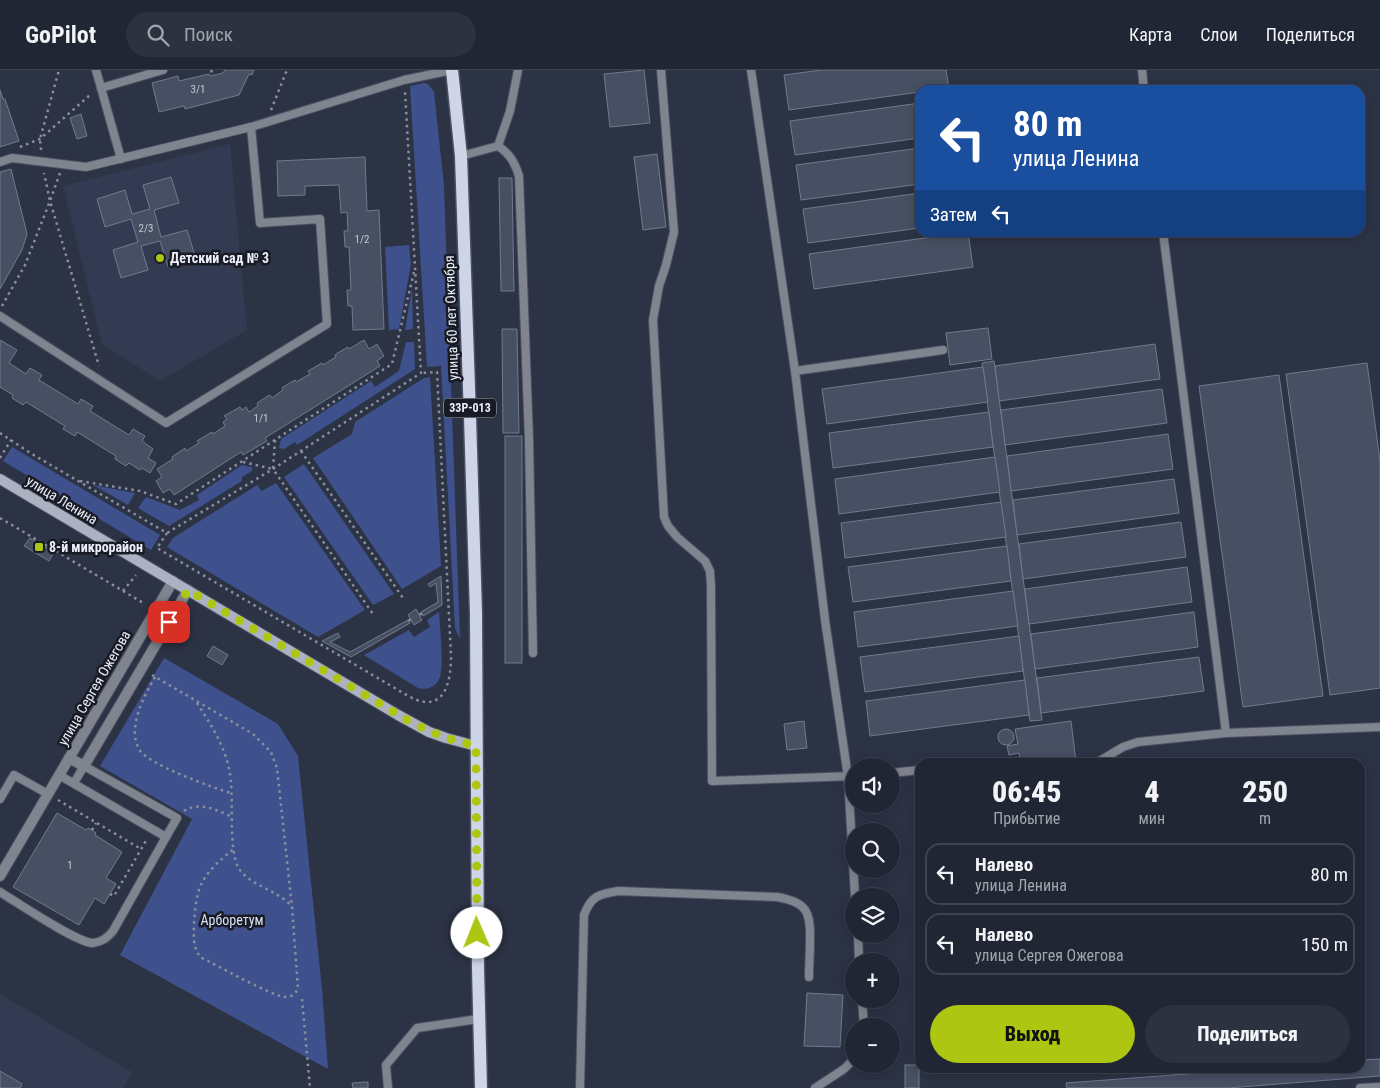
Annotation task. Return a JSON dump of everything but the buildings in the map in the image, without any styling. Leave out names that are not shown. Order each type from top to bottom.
[{"type":"main road","name":"улица 60 лет Октября","points":[[452,70],[461,156],[475,584],[476,746]]},
{"type":"main road","name":"улица Ленина","points":[[0,479],[422,728],[446,738],[476,746]]},
{"type":"main road","name":"33Р-013","points":[[476,746],[480,1088]]},
{"type":"street","name":"улица Сергея Ожегова","points":[[0,876],[54,797],[59,775],[173,581]]},
{"type":"street","points":[[84,766],[188,590]]},
{"type":"street","name":"улица Сергея Ожегова","points":[[69,758],[84,766]]},
{"type":"lane","points":[[96,70],[121,159]]},
{"type":"lane","points":[[101,88],[163,70]]},
{"type":"lane","points":[[0,162],[12,158],[86,167],[252,127],[404,80],[452,70]]},
{"type":"lane","points":[[498,146],[510,111],[518,70]]},
{"type":"lane","points":[[661,70],[674,232],[652,320],[664,517],[668,526],[705,561],[710,571],[712,781],[845,777]]},
{"type":"lane","points":[[751,70],[795,371],[825,620],[848,758]]},
{"type":"lane","points":[[1142,70],[1144,85]]},
{"type":"lane","points":[[0,316],[104,385],[166,423],[327,324],[320,219],[260,223],[252,127]]},
{"type":"lane","points":[[461,156],[498,146]]},
{"type":"lane","points":[[498,146],[515,162],[519,176],[533,653]]},
{"type":"lane","points":[[1164,237],[1226,733]]},
{"type":"lane","points":[[795,371],[943,350]]},
{"type":"lane","points":[[1105,758],[1123,747],[1138,742],[1226,733],[1380,727]]},
{"type":"lane","points":[[0,892],[86,942],[105,940],[113,931],[177,818],[84,766],[74,784]]},
{"type":"lane","points":[[900,771],[915,770]]},
{"type":"lane","points":[[0,799],[14,775],[54,797]]},
{"type":"lane","points":[[59,775],[166,837]]},
{"type":"lane","points":[[852,813],[855,888]]},
{"type":"lane","points":[[580,1088],[584,915],[588,904],[594,898],[618,891],[791,899],[802,907],[809,916],[809,977]]},
{"type":"lane","points":[[388,1088],[386,1064],[417,1028],[478,1019]]},
{"type":"lane","points":[[815,1088],[845,1068]]},
{"type":"lane","points":[[1360,1088],[1380,1087]]},
{"type":"path","points":[[59,70],[40,139],[42,162],[50,201],[104,385]]},
{"type":"path","points":[[211,70],[212,76]]},
{"type":"path","points":[[266,122],[287,70]]},
{"type":"path","points":[[404,80],[421,373]]},
{"type":"path","points":[[18,148],[40,139],[85,99],[101,88]]},
{"type":"path","points":[[0,309],[25,265],[64,165]]},
{"type":"path","points":[[78,481],[140,491],[176,504],[392,364],[415,268]]},
{"type":"path","points":[[437,372],[451,638],[449,682],[443,694],[434,700],[424,702],[410,697],[157,548],[167,533],[301,451],[421,373],[437,372]]},
{"type":"path","points":[[0,433],[167,533]]},
{"type":"path","points":[[0,458],[10,440]]},
{"type":"path","points":[[276,440],[273,469],[373,614]]},
{"type":"path","points":[[301,451],[403,598]]},
{"type":"path","points":[[242,462],[273,469]]},
{"type":"path","points":[[0,518],[124,592]]},
{"type":"path","points":[[420,613],[423,618]]},
{"type":"path","points":[[409,619],[412,624]]},
{"type":"path","points":[[141,669],[253,734],[270,752],[277,768],[292,908],[298,989],[291,996],[280,996],[200,957],[194,945],[200,887],[213,867],[234,849]]},
{"type":"path","points":[[155,677],[138,714],[136,740],[140,752],[190,779],[231,793]]},
{"type":"path","points":[[197,701],[224,749],[229,769],[234,849],[237,865],[240,871],[247,877],[282,897],[292,908]]},
{"type":"path","points":[[54,797],[142,849]]},
{"type":"path","points":[[177,818],[186,810],[201,807],[211,808],[232,817]]},
{"type":"path","points":[[92,830],[96,823]]},
{"type":"path","points":[[110,894],[114,896],[153,830]]},
{"type":"path","points":[[302,999],[310,1088]]},
{"type":"shaded area","name":"Детский сад № 3","points":[[230,144],[247,330],[160,381],[102,344],[63,186]]},
{"type":"shaded area","points":[[0,994],[132,1072],[123,1088],[0,1088]]},
{"type":"green space","points":[[428,84],[434,92],[444,186],[460,639],[455,628],[441,366],[427,367],[410,86]]},
{"type":"green space","points":[[409,245],[411,264],[399,329],[389,330],[385,247]]},
{"type":"green space","points":[[412,288],[413,329],[405,330]]},
{"type":"green space","points":[[406,342],[414,342],[415,369],[297,445],[295,442],[284,449],[279,448],[281,439],[371,381],[375,387],[399,371]]},
{"type":"green space","points":[[430,377],[441,566],[402,589],[313,458],[352,434],[355,422],[424,378]]},
{"type":"green space","points":[[12,447],[160,535],[151,550],[3,461]]},
{"type":"green space","points":[[304,464],[394,594],[373,605],[284,477]]},
{"type":"green space","points":[[242,465],[252,467],[252,471],[242,477],[242,481],[169,526],[138,508],[146,497],[180,510],[199,500],[197,495]]},
{"type":"green space","points":[[276,483],[365,610],[318,637],[167,547],[173,538],[257,485],[262,491]]},
{"type":"green space","points":[[93,485],[135,493],[128,505]]},
{"type":"green space","points":[[439,612],[442,664],[439,680],[431,687],[425,689],[418,688],[364,655],[409,630],[414,637],[430,627],[427,620]]},
{"type":"green space","name":"Арборетум","points":[[164,658],[278,724],[298,756],[322,989],[328,1069],[120,955],[192,819],[100,766]]},
{"type":"place","name":"Детский сад № 3","points":[[160,258]]},
{"type":"place","name":"8-й микрорайон","points":[[39,547]]},
{"type":"route","points":[[169,622],[188,590],[414,724],[429,732],[476,746],[477,933]]}]
